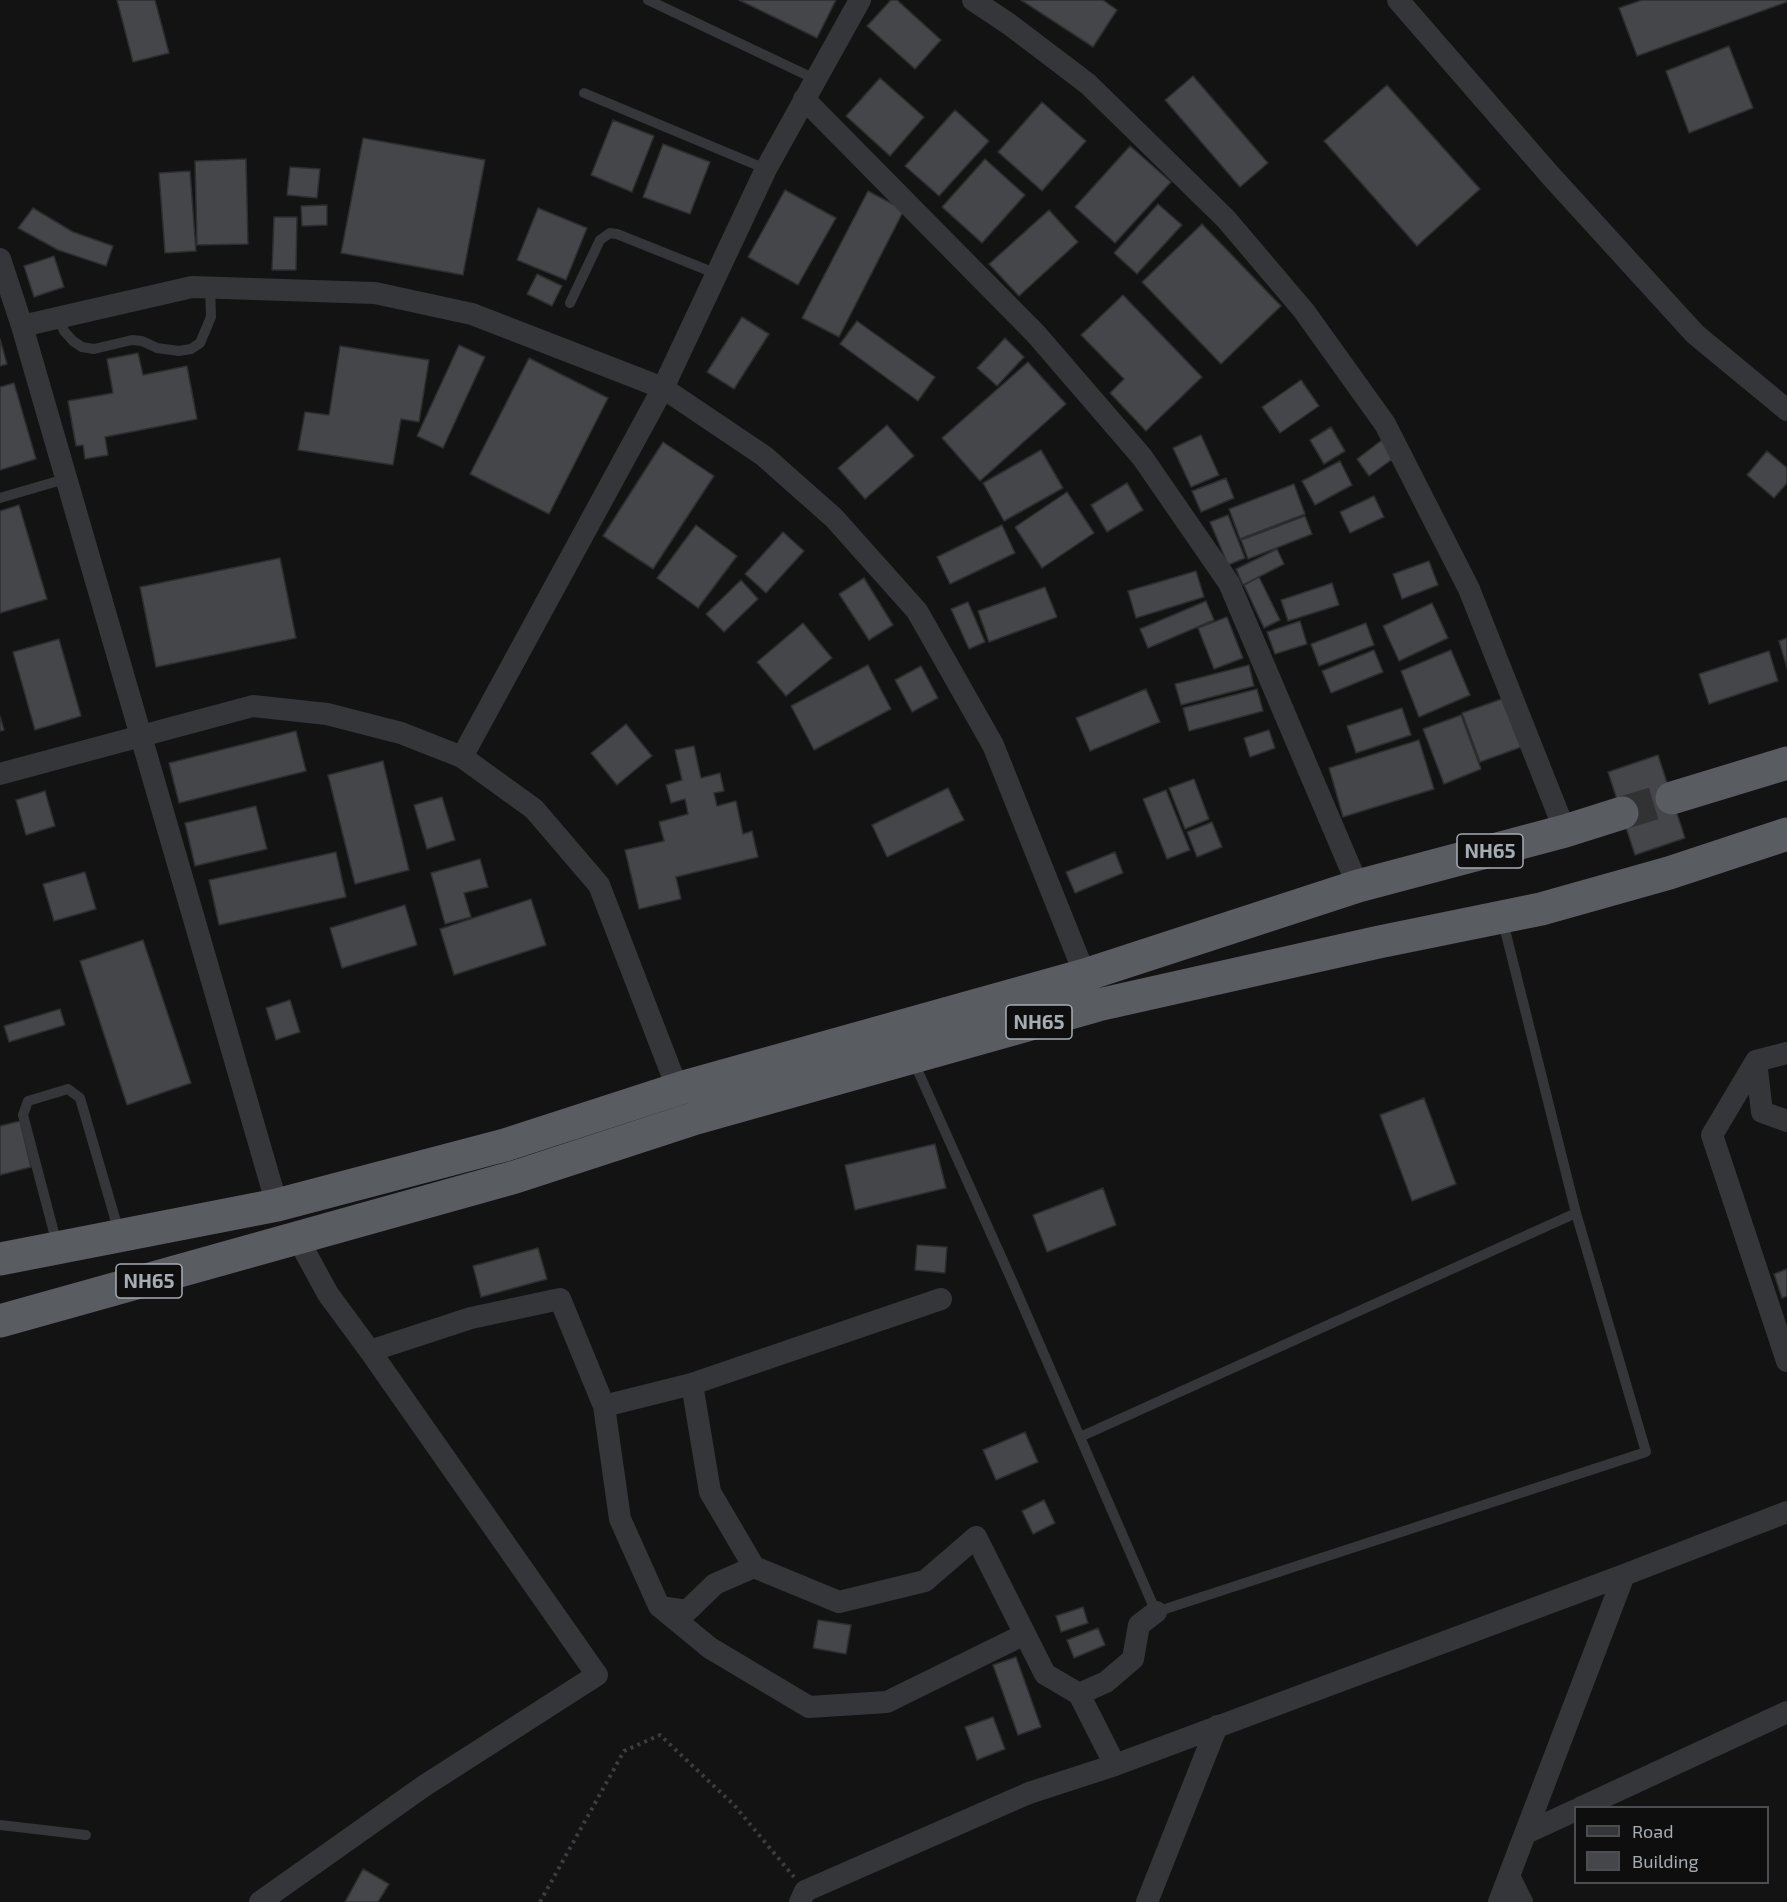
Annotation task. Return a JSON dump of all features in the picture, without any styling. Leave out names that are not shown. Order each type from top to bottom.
[{"type":"highway","points":[[1672,798],[1787,763]]},
{"type":"highway","name":"NH65","points":[[0,1259],[277,1205],[505,1146],[678,1090],[1085,975],[1358,886],[1565,831],[1622,813]]},
{"type":"highway","name":"NH65","points":[[0,1321],[515,1177],[696,1118],[1098,1005],[1540,909],[1669,873],[1787,834]]},
{"type":"street","points":[[462,757],[663,388],[766,169],[860,0]]},
{"type":"street","points":[[973,0],[1009,24],[1088,84],[1226,219],[1304,310],[1385,424],[1469,589],[1565,831]]},
{"type":"street","points":[[1398,0],[1550,175],[1695,334],[1787,410]]},
{"type":"street","points":[[804,99],[1036,334],[1142,457],[1229,583],[1358,886]]},
{"type":"street","points":[[0,259],[22,326],[277,1205]]},
{"type":"street","points":[[22,326],[192,287],[375,293],[472,314],[663,388],[764,456],[834,518],[917,611],[993,745],[1085,975]]},
{"type":"street","points":[[0,774],[253,706],[327,714],[401,733],[462,757],[534,809],[599,885],[678,1090]]},
{"type":"street","points":[[1787,1053],[1756,1061],[1712,1135],[1787,1360]]},
{"type":"street","points":[[1756,1061],[1762,1112],[1787,1121]]},
{"type":"street","points":[[260,1902],[424,1786],[597,1675],[328,1294],[298,1239]]},
{"type":"street","points":[[370,1351],[471,1318],[560,1299],[603,1406],[620,1519],[659,1606],[710,1648],[809,1707],[887,1702],[1025,1634]]},
{"type":"street","points":[[603,1406],[692,1384],[941,1299]]},
{"type":"street","points":[[692,1384],[710,1492],[754,1567],[839,1602],[925,1581],[976,1537],[1045,1674],[1079,1694],[1115,1765]]},
{"type":"street","points":[[802,1896],[1029,1793],[1115,1765],[1787,1512]]},
{"type":"street","points":[[659,1606],[687,1611],[715,1584],[754,1567]]},
{"type":"street","points":[[1499,1902],[1624,1575]]},
{"type":"street","points":[[1079,1694],[1106,1682],[1133,1659],[1139,1625],[1156,1612]]},
{"type":"street","points":[[1584,1806],[1787,1712]]},
{"type":"street","points":[[1147,1902],[1216,1726]]},
{"type":"street","points":[[1526,1833],[1574,1810]]},
{"type":"street","points":[[1509,1876],[1522,1902]]},
{"type":"lane","points":[[648,0],[816,79]]},
{"type":"lane","points":[[585,93],[766,169]]},
{"type":"lane","points":[[570,303],[600,240],[610,233],[717,274]]},
{"type":"lane","points":[[59,318],[64,331],[82,347],[94,349],[132,340],[142,341],[157,348],[179,351],[191,349],[200,343],[211,317],[210,288]]},
{"type":"lane","points":[[0,498],[65,479]]},
{"type":"lane","points":[[912,1057],[1156,1612],[1646,1452],[1576,1213],[1502,917]]},
{"type":"lane","points":[[58,1247],[23,1114],[28,1101],[68,1089],[80,1098],[120,1235]]},
{"type":"lane","points":[[1080,1437],[1576,1213]]},
{"type":"lane","points":[[0,1826],[87,1835]]},
{"type":"path","points":[[540,1902],[624,1751],[660,1735],[734,1804],[802,1896]]},
{"type":"building","points":[[117,0],[155,0],[169,53],[133,62]]},
{"type":"building","points":[[739,0],[836,0],[817,38]]},
{"type":"building","points":[[891,0],[897,0],[941,40],[915,69],[867,26]]},
{"type":"building","points":[[1021,0],[1103,0],[1117,10],[1093,47]]},
{"type":"building","points":[[1642,0],[1787,0],[1787,2],[1637,56],[1619,8]]},
{"type":"building","points":[[1729,46],[1753,108],[1689,133],[1666,71]]},
{"type":"building","points":[[1193,76],[1268,163],[1240,187],[1165,100]]},
{"type":"building","points":[[880,78],[924,117],[890,156],[846,116]]},
{"type":"building","points":[[1387,85],[1480,189],[1417,246],[1324,141]]},
{"type":"building","points":[[1042,102],[1086,141],[1042,191],[998,152]]},
{"type":"building","points":[[955,110],[989,141],[939,196],[905,166]]},
{"type":"building","points":[[613,120],[654,136],[632,192],[591,175]]},
{"type":"building","points":[[363,138],[485,160],[463,275],[341,253]]},
{"type":"building","points":[[663,144],[710,162],[690,214],[643,197]]},
{"type":"building","points":[[1130,146],[1171,182],[1115,243],[1075,207]]},
{"type":"building","points":[[246,159],[248,244],[197,245],[195,161]]},
{"type":"building","points":[[985,159],[1025,195],[982,243],[942,207]]},
{"type":"building","points":[[290,167],[320,169],[317,198],[287,195]]},
{"type":"building","points":[[190,171],[196,251],[165,253],[159,173]]},
{"type":"building","points":[[785,190],[836,218],[798,285],[748,257]]},
{"type":"building","points":[[868,191],[904,210],[839,337],[802,318]]},
{"type":"building","points":[[1158,204],[1182,225],[1137,274],[1114,253]]},
{"type":"building","points":[[327,205],[327,225],[302,226],[301,206]]},
{"type":"building","points":[[33,208],[73,232],[113,246],[106,266],[58,250],[18,228]]},
{"type":"building","points":[[538,208],[587,228],[566,280],[517,260]]},
{"type":"building","points":[[1049,210],[1078,242],[1019,296],[989,264]]},
{"type":"building","points":[[274,217],[297,217],[296,270],[272,270]]},
{"type":"building","points":[[1202,224],[1281,306],[1221,364],[1142,282]]},
{"type":"building","points":[[54,256],[64,287],[34,297],[24,266]]},
{"type":"building","points":[[537,274],[562,286],[552,306],[527,294]]},
{"type":"building","points":[[1123,295],[1202,377],[1146,431],[1110,393],[1124,379],[1081,335]]},
{"type":"building","points":[[742,317],[769,334],[734,389],[707,372]]},
{"type":"building","points":[[857,321],[935,377],[918,401],[840,344]]},
{"type":"building","points":[[1005,338],[1024,357],[997,386],[977,368]]},
{"type":"building","points":[[0,339],[7,364],[0,366]]},
{"type":"building","points":[[459,345],[485,357],[443,448],[417,436]]},
{"type":"building","points":[[340,346],[429,360],[419,422],[401,419],[393,465],[298,450],[305,412],[329,415]]},
{"type":"building","points":[[138,353],[143,375],[187,366],[197,419],[105,437],[108,455],[85,459],[83,445],[76,446],[68,401],[113,393],[107,359]]},
{"type":"building","points":[[529,358],[608,398],[549,514],[470,474]]},
{"type":"building","points":[[1028,362],[1066,404],[980,481],[942,438]]},
{"type":"building","points":[[1301,380],[1319,406],[1280,433],[1262,407]]},
{"type":"building","points":[[14,383],[36,459],[0,470],[0,387]]},
{"type":"building","points":[[887,425],[914,456],[865,499],[838,468]]},
{"type":"building","points":[[1331,427],[1345,451],[1324,464],[1310,440]]},
{"type":"building","points":[[1201,435],[1219,475],[1191,487],[1173,448]]},
{"type":"building","points":[[1382,440],[1394,458],[1369,476],[1357,459]]},
{"type":"building","points":[[663,442],[714,476],[653,569],[603,536]]},
{"type":"building","points":[[1041,450],[1063,488],[1004,521],[983,483]]},
{"type":"building","points":[[1767,451],[1787,468],[1787,483],[1774,498],[1747,475]]},
{"type":"building","points":[[1340,461],[1352,485],[1315,505],[1302,481]]},
{"type":"building","points":[[1226,478],[1234,498],[1201,512],[1192,491]]},
{"type":"building","points":[[1127,483],[1143,510],[1107,532],[1091,505]]},
{"type":"building","points":[[1294,484],[1305,514],[1240,539],[1229,509]]},
{"type":"building","points":[[1067,492],[1094,533],[1042,568],[1015,527]]},
{"type":"building","points":[[1374,496],[1384,517],[1350,533],[1340,512]]},
{"type":"building","points":[[19,505],[47,599],[0,613],[0,511]]},
{"type":"building","points":[[1228,515],[1245,558],[1228,565],[1210,522]]},
{"type":"building","points":[[1305,516],[1312,534],[1248,559],[1241,540]]},
{"type":"building","points":[[696,525],[737,556],[698,608],[657,578]]},
{"type":"building","points":[[1002,525],[1015,553],[950,584],[937,557]]},
{"type":"building","points":[[783,532],[804,551],[766,593],[745,574]]},
{"type":"building","points":[[1277,549],[1284,564],[1243,585],[1236,569]]},
{"type":"building","points":[[280,558],[296,638],[156,667],[140,587]]},
{"type":"building","points":[[1429,561],[1438,585],[1402,599],[1393,574]]},
{"type":"building","points":[[1196,571],[1204,597],[1136,618],[1128,591]]},
{"type":"building","points":[[1259,577],[1280,620],[1264,628],[1244,585]]},
{"type":"building","points":[[864,578],[893,625],[869,640],[839,594]]},
{"type":"building","points":[[741,580],[758,599],[724,632],[706,614]]},
{"type":"building","points":[[1332,583],[1339,605],[1288,621],[1281,600]]},
{"type":"building","points":[[1045,587],[1057,617],[989,642],[978,611]]},
{"type":"building","points":[[1206,601],[1214,620],[1148,648],[1140,629]]},
{"type":"building","points":[[968,602],[985,642],[969,649],[951,609]]},
{"type":"building","points":[[1432,603],[1448,638],[1399,661],[1383,626]]},
{"type":"building","points":[[1227,617],[1243,658],[1214,669],[1198,628]]},
{"type":"building","points":[[1300,621],[1307,644],[1275,654],[1267,632]]},
{"type":"building","points":[[803,623],[832,658],[786,696],[757,662]]},
{"type":"building","points":[[1366,623],[1374,645],[1319,666],[1311,644]]},
{"type":"building","points":[[1787,638],[1787,668],[1779,641]]},
{"type":"building","points":[[59,639],[81,716],[35,730],[13,652]]},
{"type":"building","points":[[1374,650],[1383,672],[1331,693],[1322,671]]},
{"type":"building","points":[[1451,650],[1470,695],[1419,717],[1401,671]]},
{"type":"building","points":[[1769,651],[1778,681],[1709,704],[1699,674]]},
{"type":"building","points":[[868,665],[891,709],[814,750],[791,706]]},
{"type":"building","points":[[1249,665],[1254,686],[1181,705],[1175,684]]},
{"type":"building","points":[[921,666],[938,698],[912,712],[895,680]]},
{"type":"building","points":[[1146,689],[1160,722],[1090,751],[1076,718]]},
{"type":"building","points":[[1257,689],[1263,711],[1189,731],[1183,708]]},
{"type":"building","points":[[1507,697],[1524,746],[1480,762],[1462,713]]},
{"type":"building","points":[[1402,708],[1411,735],[1356,753],[1347,726]]},
{"type":"building","points":[[1461,715],[1481,769],[1444,784],[1423,729]]},
{"type":"building","points":[[0,716],[4,730],[0,731]]},
{"type":"building","points":[[626,724],[652,756],[617,785],[591,753]]},
{"type":"building","points":[[1269,730],[1275,748],[1250,757],[1244,738]]},
{"type":"building","points":[[296,731],[306,771],[179,803],[169,763]]},
{"type":"building","points":[[1419,740],[1434,789],[1343,817],[1329,768]]},
{"type":"building","points":[[694,746],[701,778],[720,773],[724,791],[714,793],[717,806],[736,801],[743,834],[752,831],[758,857],[676,877],[681,899],[639,909],[625,850],[664,841],[659,822],[688,814],[685,799],[671,803],[666,785],[682,780],[675,750]]},
{"type":"building","points":[[1658,755],[1685,838],[1635,855],[1608,772]]},
{"type":"building","points":[[383,761],[409,870],[355,884],[328,775]]},
{"type":"building","points":[[1194,779],[1209,819],[1185,829],[1169,788]]},
{"type":"building","points":[[948,788],[964,820],[887,857],[872,825]]},
{"type":"building","points":[[1166,790],[1190,850],[1167,859],[1143,799]]},
{"type":"building","points":[[45,791],[55,826],[26,835],[16,800]]},
{"type":"building","points":[[442,797],[455,840],[427,849],[414,805]]},
{"type":"building","points":[[256,806],[267,849],[195,866],[185,823]]},
{"type":"building","points":[[1212,822],[1222,847],[1197,857],[1187,832]]},
{"type":"building","points":[[336,852],[346,897],[219,925],[209,880]]},
{"type":"building","points":[[1115,852],[1123,873],[1075,893],[1066,872]]},
{"type":"building","points":[[480,859],[488,887],[464,893],[471,917],[445,924],[431,873]]},
{"type":"building","points":[[85,872],[96,909],[54,921],[43,884]]},
{"type":"building","points":[[531,899],[546,945],[454,975],[440,929]]},
{"type":"building","points":[[405,905],[417,945],[342,968],[330,928]]},
{"type":"building","points":[[143,940],[191,1083],[127,1105],[80,961]]},
{"type":"building","points":[[290,1000],[300,1032],[276,1040],[266,1008]]},
{"type":"building","points":[[60,1009],[65,1025],[9,1042],[4,1026]]},
{"type":"building","points":[[1424,1098],[1456,1184],[1412,1201],[1380,1115]]},
{"type":"building","points":[[20,1121],[31,1167],[0,1175],[0,1126]]},
{"type":"building","points":[[935,1144],[946,1188],[855,1210],[845,1165]]},
{"type":"building","points":[[1103,1188],[1116,1225],[1047,1252],[1033,1215]]},
{"type":"building","points":[[917,1245],[947,1247],[945,1273],[915,1270]]},
{"type":"building","points":[[538,1248],[547,1279],[481,1297],[473,1266]]},
{"type":"building","points":[[1787,1269],[1787,1296],[1782,1298],[1774,1274]]},
{"type":"building","points":[[1025,1432],[1038,1462],[996,1480],[983,1450]]},
{"type":"building","points":[[1044,1500],[1055,1523],[1033,1534],[1022,1511]]},
{"type":"building","points":[[1083,1607],[1088,1623],[1061,1632],[1056,1616]]},
{"type":"building","points":[[818,1620],[851,1625],[846,1654],[813,1648]]},
{"type":"building","points":[[1098,1628],[1105,1645],[1074,1658],[1067,1640]]},
{"type":"building","points":[[1016,1657],[1041,1727],[1018,1735],[993,1665]]},
{"type":"building","points":[[993,1717],[1005,1749],[977,1760],[965,1727]]},
{"type":"building","points":[[363,1869],[389,1884],[378,1902],[345,1902]]},
{"type":"tunnel","points":[[1622,813],[1672,798]]}]
